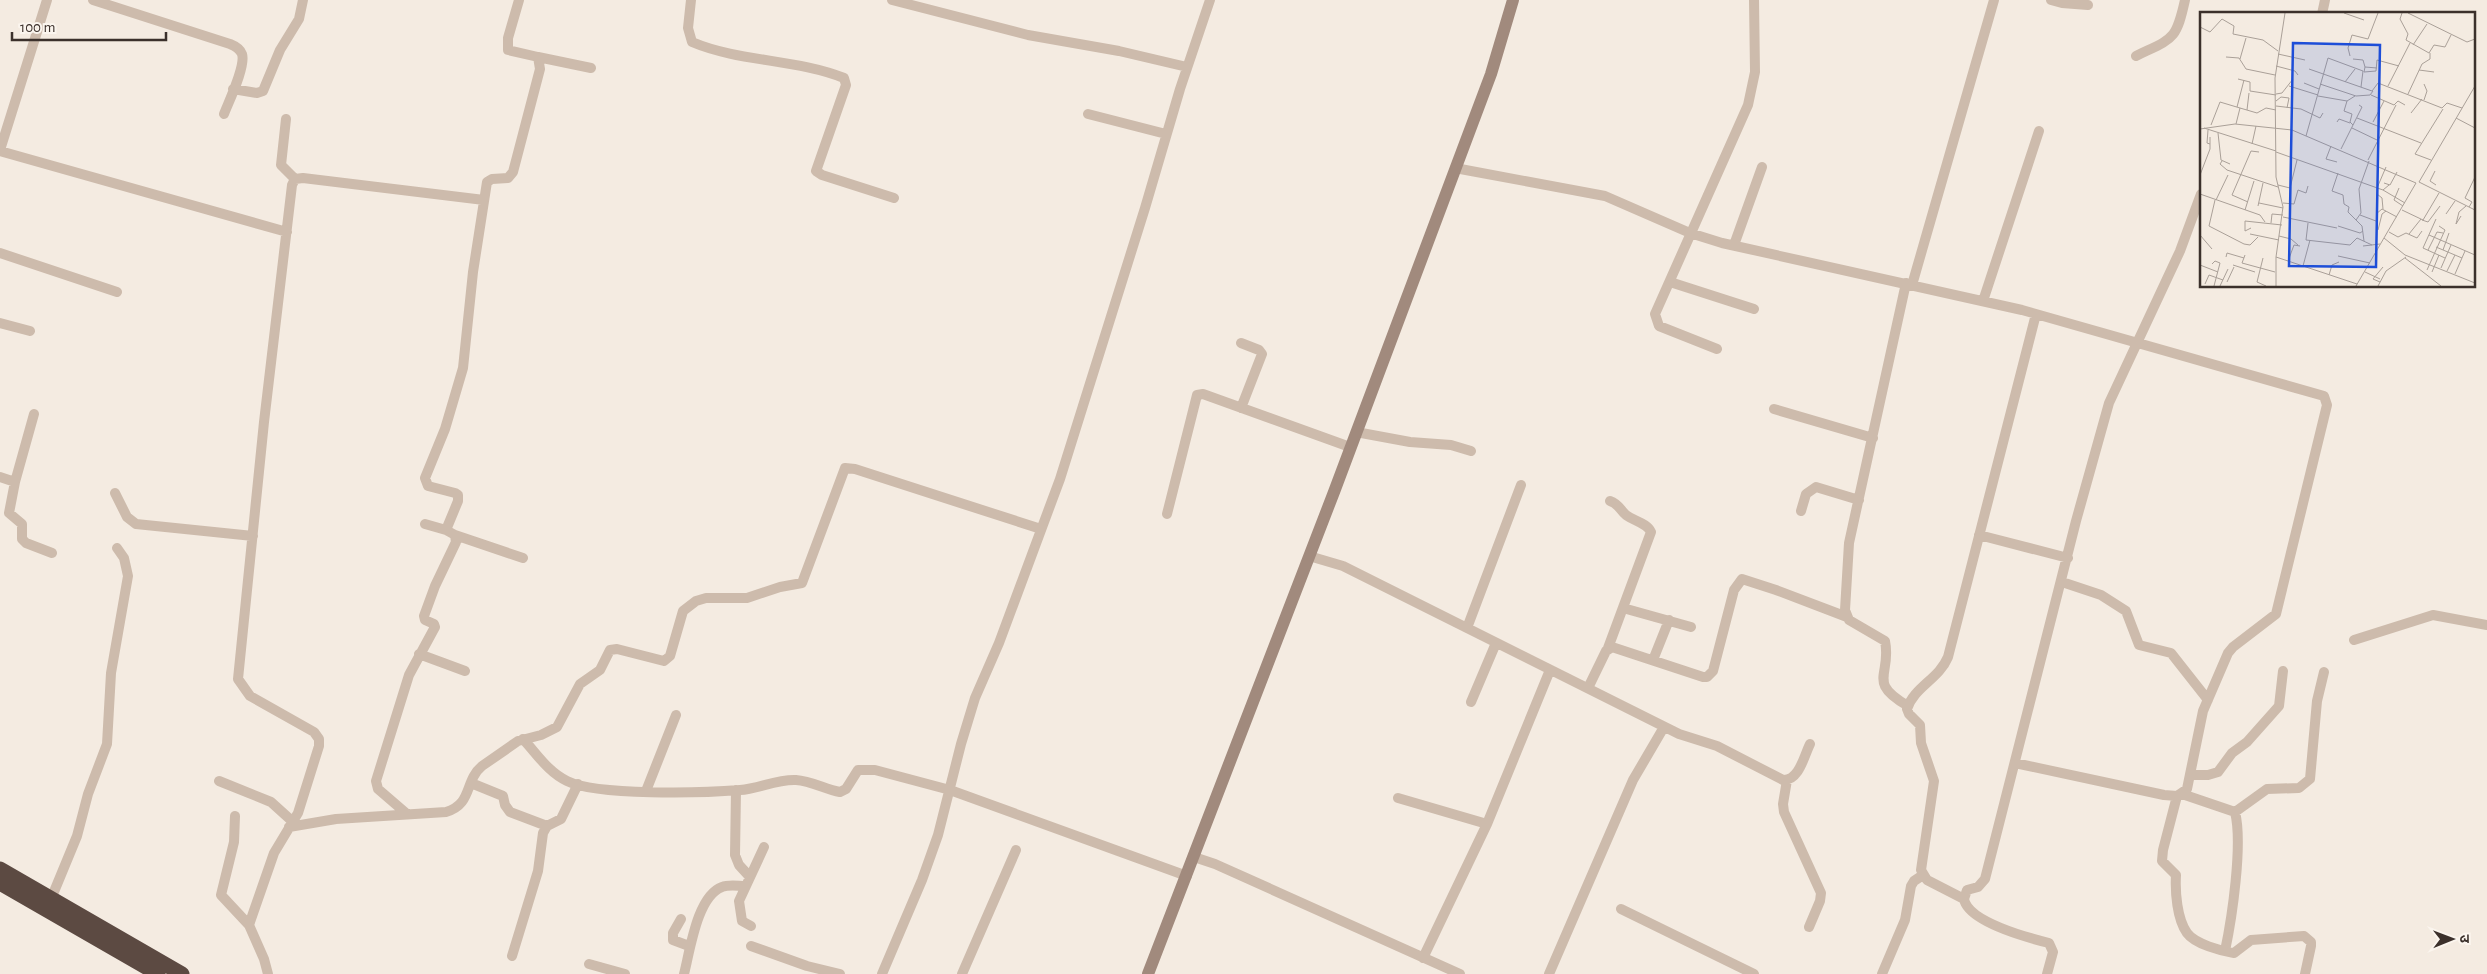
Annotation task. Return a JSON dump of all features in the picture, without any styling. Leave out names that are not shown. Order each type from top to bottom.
[{"type":"highway","points":[[0,869],[182,974]]},
{"type":"highway","points":[[0,882],[158,974]]},
{"type":"street","points":[[47,0],[0,151],[287,232]]},
{"type":"street","points":[[93,0],[236,47],[242,55],[242,60],[224,114]]},
{"type":"street","points":[[233,89],[257,93],[263,91],[280,50],[299,19],[303,0]]},
{"type":"street","points":[[519,0],[508,38],[508,50],[591,68]]},
{"type":"street","points":[[691,0],[688,33],[692,42],[745,57],[844,78],[846,85],[816,171],[822,175],[894,198]]},
{"type":"street","points":[[892,0],[1028,35],[1119,51],[1187,67]]},
{"type":"street","points":[[886,973],[938,835],[961,744],[975,698],[999,643],[1087,397],[1166,134],[1210,0]]},
{"type":"street","points":[[1148,974],[1309,556],[1491,74],[1513,0]]},
{"type":"street","points":[[1717,349],[1656,324],[1655,314],[1748,105],[1755,72],[1754,0]]},
{"type":"street","points":[[1847,617],[1848,543],[1909,284],[1994,0]]},
{"type":"street","points":[[2051,0],[2062,4],[2088,6]]},
{"type":"street","points":[[2136,56],[2167,41],[2174,35],[2178,28],[2185,0]]},
{"type":"street","points":[[407,814],[378,788],[376,781],[408,675],[435,627],[434,624],[425,620],[424,616],[435,586],[456,542],[451,533],[458,495],[428,486],[425,478],[444,428],[463,368],[473,272],[486,182],[492,179],[508,178],[513,172],[540,69],[538,57]]},
{"type":"street","points":[[1088,114],[1166,134]]},
{"type":"street","points":[[286,120],[281,165],[295,179]]},
{"type":"street","points":[[1982,301],[2039,131]]},
{"type":"street","points":[[1734,245],[1762,167]]},
{"type":"street","points":[[1455,168],[1605,196],[1690,233],[1734,245],[2036,314],[2138,341],[2324,396],[2326,400],[2276,614],[2233,647],[2208,700],[2199,725],[2191,775],[2187,789],[2180,795],[2163,850],[2162,861],[2176,875],[2176,893],[2186,932],[2196,940],[2225,951],[2238,952],[2251,940],[2304,936],[2311,942],[2306,974]]},
{"type":"street","points":[[295,179],[303,178],[484,200]]},
{"type":"street","points":[[249,925],[274,853],[300,807],[319,739],[314,732],[250,696],[238,679],[292,185],[295,179]]},
{"type":"street","points":[[1964,899],[1968,890],[1978,887],[1985,879],[2109,403],[2180,251],[2200,197]]},
{"type":"street","points":[[0,253],[116,292]]},
{"type":"street","points":[[1670,282],[1754,309]]},
{"type":"street","points":[[2036,314],[1945,664],[1939,673],[1914,696],[1908,706],[1909,714],[1920,725],[1921,743],[1934,781],[1921,864],[1923,875],[1937,886],[1964,899],[1968,908],[1997,927],[2049,943],[2053,952],[2047,974]]},
{"type":"street","points":[[0,322],[30,331]]},
{"type":"street","points":[[1241,343],[1259,350],[1262,354],[1241,408]]},
{"type":"street","points":[[1167,514],[1197,395],[1203,394],[1350,447]]},
{"type":"street","points":[[1774,409],[1873,438]]},
{"type":"street","points":[[34,414],[9,506],[10,516],[22,524],[21,537],[24,541],[52,553]]},
{"type":"street","points":[[1356,432],[1410,442],[1451,445],[1471,451]]},
{"type":"street","points":[[290,824],[456,809],[461,805],[477,770],[524,739],[541,736],[558,727],[580,684],[600,670],[613,649],[660,662],[668,659],[683,611],[696,601],[706,598],[755,596],[780,587],[802,583],[845,468],[855,468],[1041,529]]},
{"type":"street","points":[[0,478],[15,482]]},
{"type":"street","points":[[1467,628],[1521,485]]},
{"type":"street","points":[[1801,511],[1806,494],[1816,488],[1859,500]]},
{"type":"street","points":[[115,493],[127,517],[136,524],[253,536]]},
{"type":"street","points":[[1588,688],[1608,648],[1650,532],[1648,527],[1626,515],[1620,506],[1610,501]]},
{"type":"street","points":[[425,524],[523,558]]},
{"type":"street","points":[[1979,536],[2068,558]]},
{"type":"street","points":[[51,899],[77,836],[88,794],[107,744],[111,673],[128,576],[124,558],[117,548]]},
{"type":"street","points":[[1309,556],[1338,564],[1664,727],[1679,734],[1717,746],[1787,780]]},
{"type":"street","points":[[1608,648],[1617,648],[1703,677],[1710,674],[1713,671],[1734,590],[1742,579],[1847,617],[1885,641],[1884,686],[1891,696],[1908,706]]},
{"type":"street","points":[[2062,582],[2101,595],[2126,610],[2139,645],[2171,653],[2208,700]]},
{"type":"street","points":[[1623,608],[1691,626]]},
{"type":"street","points":[[2354,640],[2433,614],[2487,625]]},
{"type":"street","points":[[1653,660],[1669,620]]},
{"type":"street","points":[[1471,702],[1496,642]]},
{"type":"street","points":[[419,654],[465,671]]},
{"type":"street","points":[[1423,958],[1487,824],[1550,670]]},
{"type":"street","points":[[2191,775],[2208,775],[2218,772],[2232,753],[2247,742],[2279,706],[2283,671]]},
{"type":"street","points":[[2235,812],[2267,789],[2299,788],[2310,779],[2317,701],[2324,672]]},
{"type":"street","points":[[646,791],[676,715]]},
{"type":"street","points":[[1549,974],[1630,788],[1664,727]]},
{"type":"street","points":[[524,739],[551,771],[569,782],[598,788],[646,791],[736,790],[797,780],[843,792],[858,770],[866,769],[950,790],[1187,876]]},
{"type":"street","points":[[1809,927],[1820,901],[1821,893],[1784,812],[1783,804],[1787,780],[1796,774],[1810,744]]},
{"type":"street","points":[[2015,763],[2075,778],[2180,795],[2235,812]]},
{"type":"street","points":[[218,781],[272,802],[290,824]]},
{"type":"street","points":[[471,783],[503,796],[507,810],[517,816],[547,826]]},
{"type":"street","points":[[512,956],[538,871],[541,839],[547,826],[562,818],[578,784]]},
{"type":"street","points":[[736,790],[735,855],[748,881]]},
{"type":"street","points":[[1398,798],[1487,824]]},
{"type":"street","points":[[2225,951],[2232,919],[2236,862],[2235,812]]},
{"type":"street","points":[[235,816],[234,842],[221,895],[249,925],[264,959],[268,974]]},
{"type":"street","points":[[751,926],[742,920],[739,901],[764,847]]},
{"type":"street","points":[[962,974],[1016,850]]},
{"type":"street","points":[[1194,857],[1215,864],[1460,974]]},
{"type":"street","points":[[1882,974],[1905,920],[1911,886],[1914,881],[1923,875]]},
{"type":"street","points":[[684,974],[689,946],[711,894],[722,887],[748,881]]},
{"type":"street","points":[[1620,909],[1754,974]]},
{"type":"street","points":[[681,919],[673,933],[673,940],[689,946]]},
{"type":"street","points":[[751,946],[818,971],[840,974]]},
{"type":"street","points":[[589,964],[625,974]]}]
